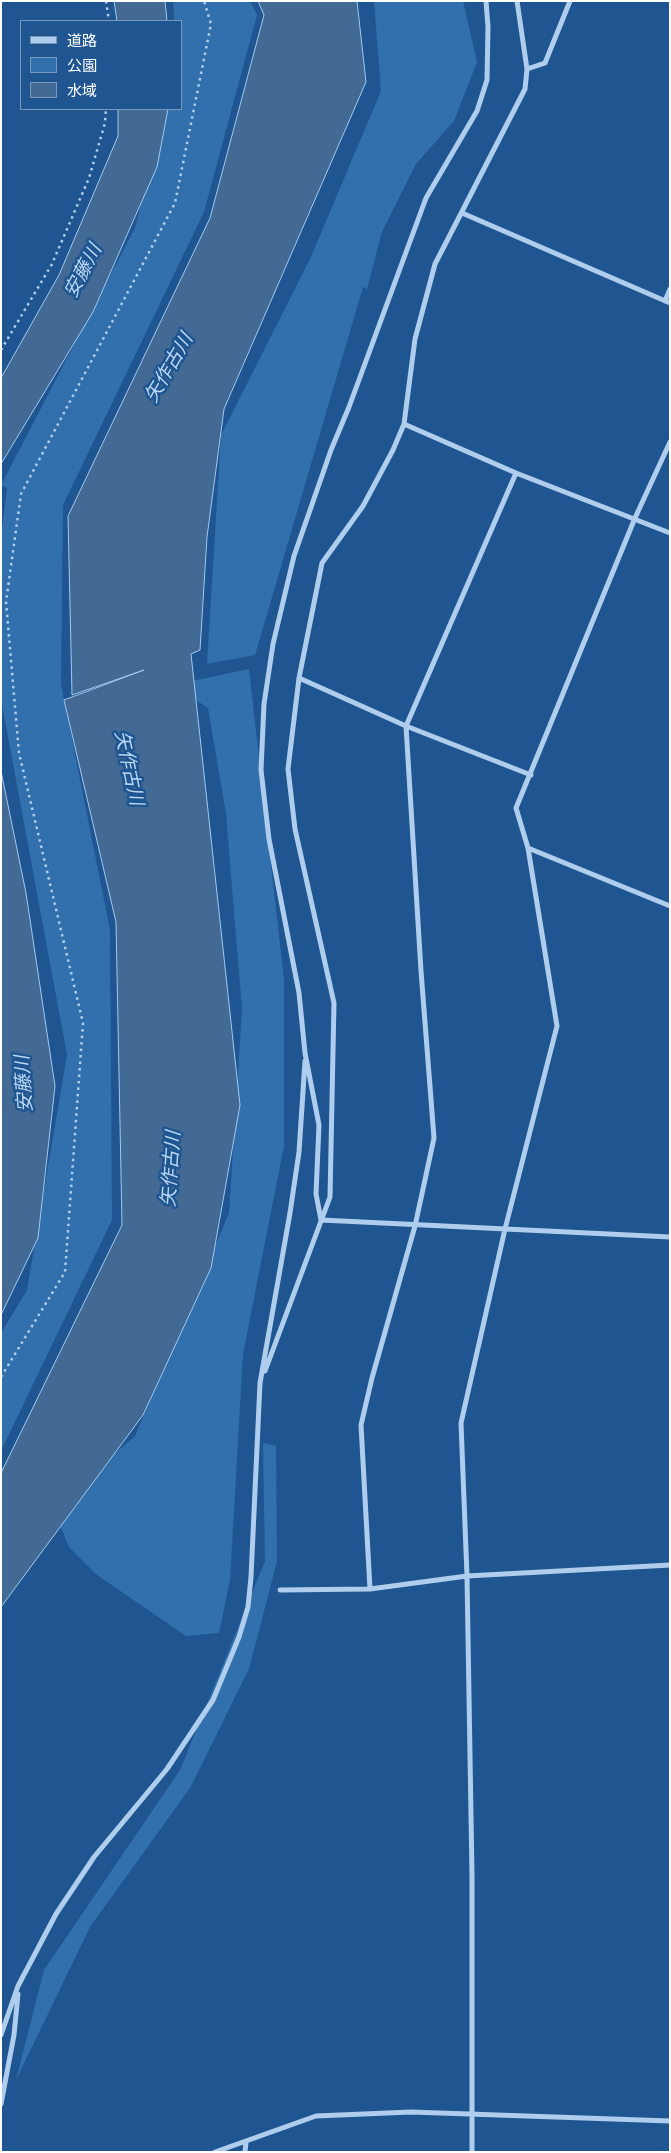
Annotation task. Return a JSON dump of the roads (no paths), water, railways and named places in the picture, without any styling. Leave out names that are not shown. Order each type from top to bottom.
[{"type":"street","points":[[321,1220],[316,1194],[319,1124],[305,1053],[299,993],[269,839],[261,770],[264,704],[273,644],[295,550],[423,206],[476,110],[487,80],[488,36],[486,1]]},
{"type":"street","points":[[260,1383],[330,1197],[334,1003],[295,829],[288,770],[299,678],[322,563],[363,506],[393,450],[404,424],[415,339],[435,264],[524,89],[527,69],[517,1]]},
{"type":"street","points":[[527,69],[545,63],[570,1]]},
{"type":"street","points":[[462,213],[668,302],[670,289]]},
{"type":"street","points":[[404,424],[516,473],[670,533]]},
{"type":"street","points":[[472,2152],[472,1875],[468,1576],[461,1423],[505,1229],[557,1026],[528,848],[516,808],[635,518],[670,442]]},
{"type":"street","points":[[370,1589],[361,1425],[372,1378],[415,1226],[434,1138],[421,971],[406,726],[516,473]]},
{"type":"street","points":[[299,678],[406,726],[531,775]]},
{"type":"street","points":[[528,848],[670,906]]},
{"type":"street","points":[[1,2035],[18,1986],[56,1914],[94,1857],[167,1769],[213,1700],[239,1637],[248,1607],[252,1577],[260,1383],[299,1152],[305,1053]]},
{"type":"street","points":[[321,1220],[670,1237]]},
{"type":"street","points":[[280,1590],[370,1589],[468,1576],[670,1565]]},
{"type":"street","points":[[1,2104],[14,2035],[18,1986]]},
{"type":"street","points":[[215,2152],[316,2116],[411,2112],[670,2121]]},
{"type":"street","points":[[245,2152],[246,2142]]},
{"type":"water","points":[[114,1],[165,1],[167,20],[117,20]]},
{"type":"water","name":"矢作古川","points":[[258,1],[357,1],[366,82],[224,409],[207,537],[200,650],[191,654],[240,1105],[211,1268],[143,1415],[1,1607],[1,1473],[122,1225],[116,922],[64,700],[144,670],[72,695],[68,516],[210,218],[264,15]]},
{"type":"water","name":"安藤川","points":[[118,110],[168,110],[157,167],[93,312],[1,464],[1,378],[59,275],[118,136]]},
{"type":"water","name":"安藤川","points":[[1,771],[26,893],[55,1086],[38,1238],[1,1315]]}]
